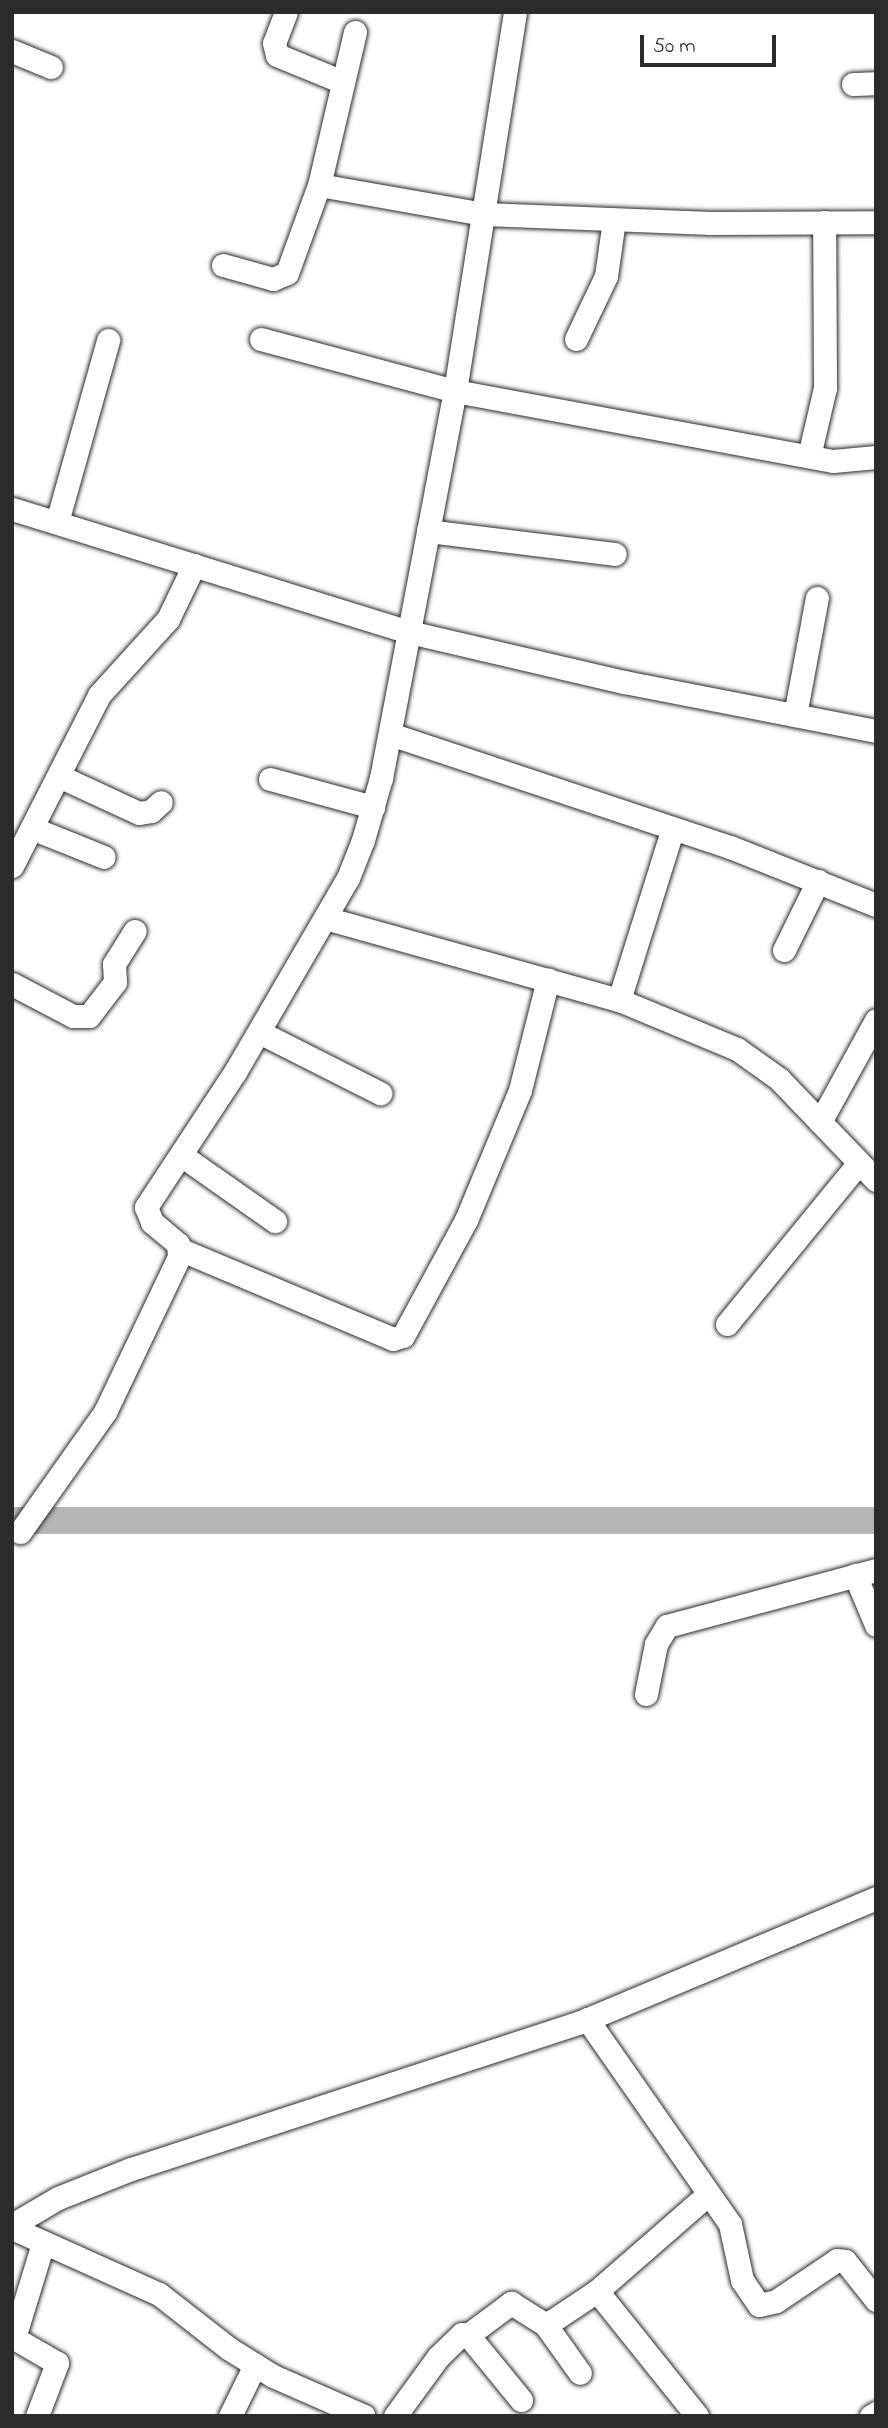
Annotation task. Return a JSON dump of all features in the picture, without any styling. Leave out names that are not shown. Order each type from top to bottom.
[{"type":"street","points":[[286,12],[274,43],[277,55],[340,81]]},
{"type":"street","points":[[515,12],[456,391],[390,734],[373,807],[348,878],[259,1032],[146,1212],[179,1250],[393,1339],[403,1336],[466,1220],[520,1090],[548,979]]},
{"type":"street","points":[[223,265],[273,279],[287,273],[319,185],[340,81],[355,32]]},
{"type":"street","points":[[12,51],[51,67]]},
{"type":"street","points":[[319,185],[485,214],[614,220],[876,222]]},
{"type":"street","points":[[576,339],[606,276],[614,220]]},
{"type":"street","points":[[808,456],[825,388],[824,222]]},
{"type":"street","points":[[261,339],[456,391],[808,456],[850,462],[876,457]]},
{"type":"street","points":[[57,522],[108,340]]},
{"type":"street","points":[[12,509],[409,632],[876,731]]},
{"type":"street","points":[[428,531],[615,554]]},
{"type":"street","points":[[12,866],[61,777],[99,695],[168,619],[194,565]]},
{"type":"street","points":[[795,715],[817,598]]},
{"type":"street","points":[[390,734],[673,828],[876,905]]},
{"type":"street","points":[[61,777],[139,813],[151,811],[161,802]]},
{"type":"street","points":[[270,779],[373,807]]},
{"type":"street","points":[[619,1000],[673,828]]},
{"type":"street","points":[[34,829],[104,857]]},
{"type":"street","points":[[784,950],[818,881]]},
{"type":"street","points":[[325,918],[619,1000],[757,1061],[876,1180]]},
{"type":"street","points":[[12,984],[73,1016],[89,1016],[115,982],[114,964],[135,931]]},
{"type":"street","points":[[820,1122],[876,1020]]},
{"type":"street","points":[[259,1032],[380,1093]]},
{"type":"street","points":[[181,1155],[275,1221]]},
{"type":"street","points":[[727,1324],[859,1163]]},
{"type":"street","points":[[20,1532],[105,1412],[179,1250]]},
{"type":"street","points":[[646,1694],[656,1644],[667,1626],[865,1573],[876,1625]]},
{"type":"street","points":[[348,2413],[254,2365],[159,2294],[43,2243],[12,2226],[58,2198],[131,2169],[587,2019],[876,1898]]},
{"type":"street","points":[[587,2019],[730,2224],[742,2280],[759,2305],[776,2301],[837,2260],[845,2261],[876,2300]]},
{"type":"street","points":[[545,2324],[597,2291],[708,2194]]},
{"type":"street","points":[[37,2416],[57,2362],[14,2339],[43,2243]]},
{"type":"street","points":[[597,2291],[697,2416]]},
{"type":"street","points":[[395,2416],[456,2337],[468,2335],[511,2303],[545,2324],[580,2373]]},
{"type":"street","points":[[468,2335],[521,2400]]},
{"type":"street","points":[[230,2416],[254,2365]]},
{"type":"street","points":[[872,2416],[876,2413]]},
{"type":"shaded area","points":[[12,1507],[876,1507],[876,1534],[12,1534]]}]
